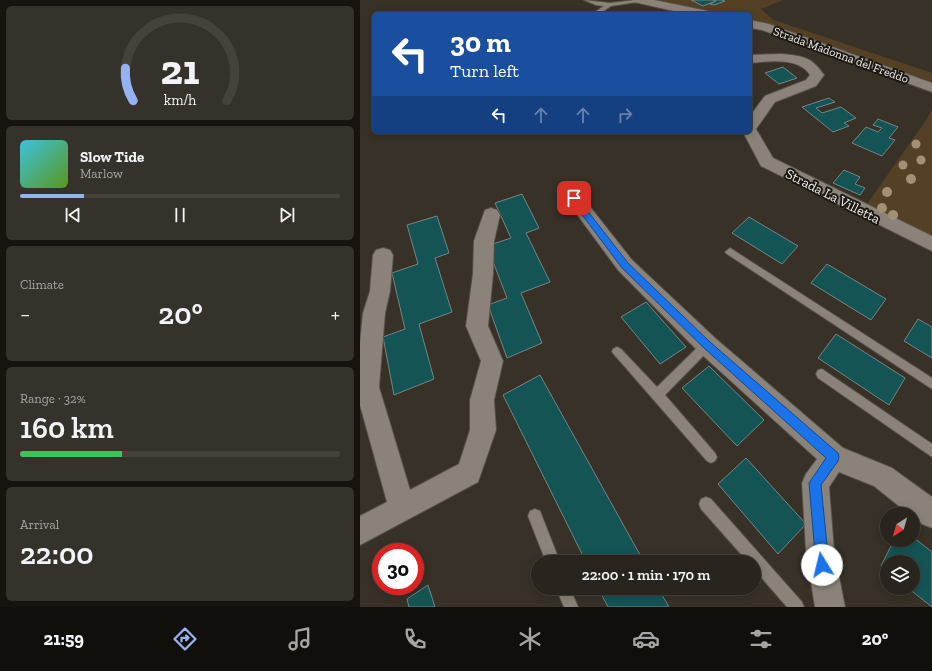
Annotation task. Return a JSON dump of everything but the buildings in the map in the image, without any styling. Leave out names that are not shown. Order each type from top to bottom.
[{"type":"street","points":[[640,1],[690,12]]},
{"type":"street","name":"Strada Madonna del Freddo","points":[[752,24],[765,27],[932,88]]},
{"type":"street","points":[[752,59],[767,56],[809,64],[817,75],[811,83],[770,99],[752,124]]},
{"type":"street","name":"Strada La Villetta","points":[[752,134],[767,162],[932,244]]},
{"type":"street","points":[[574,198],[625,265],[707,345],[834,457],[884,477],[932,514]]},
{"type":"street","points":[[360,531],[469,473],[483,430],[482,400],[492,361],[477,326],[483,274],[484,241],[491,215]]},
{"type":"street","points":[[383,255],[380,290],[374,313],[366,387],[402,508]]},
{"type":"street","points":[[830,607],[820,551],[815,483],[834,457]]},
{"type":"lane","points":[[588,0],[598,4],[610,5],[640,1]]},
{"type":"lane","points":[[598,12],[610,5]]},
{"type":"lane","points":[[730,252],[932,384]]},
{"type":"lane","points":[[657,395],[707,345]]},
{"type":"lane","points":[[618,352],[711,457]]},
{"type":"lane","points":[[822,374],[932,450]]},
{"type":"lane","points":[[706,504],[797,607]]},
{"type":"lane","points":[[535,516],[550,555]]},
{"type":"lane","points":[[566,595],[571,607]]},
{"type":"shaded area","points":[[649,0],[783,0],[761,9],[774,20],[932,73],[932,84],[752,20],[752,12],[711,12]]},
{"type":"shaded area","points":[[932,109],[932,240],[865,207],[924,123]]},
{"type":"route","points":[[574,198],[625,265],[707,345],[834,457],[815,483],[822,565]]}]
